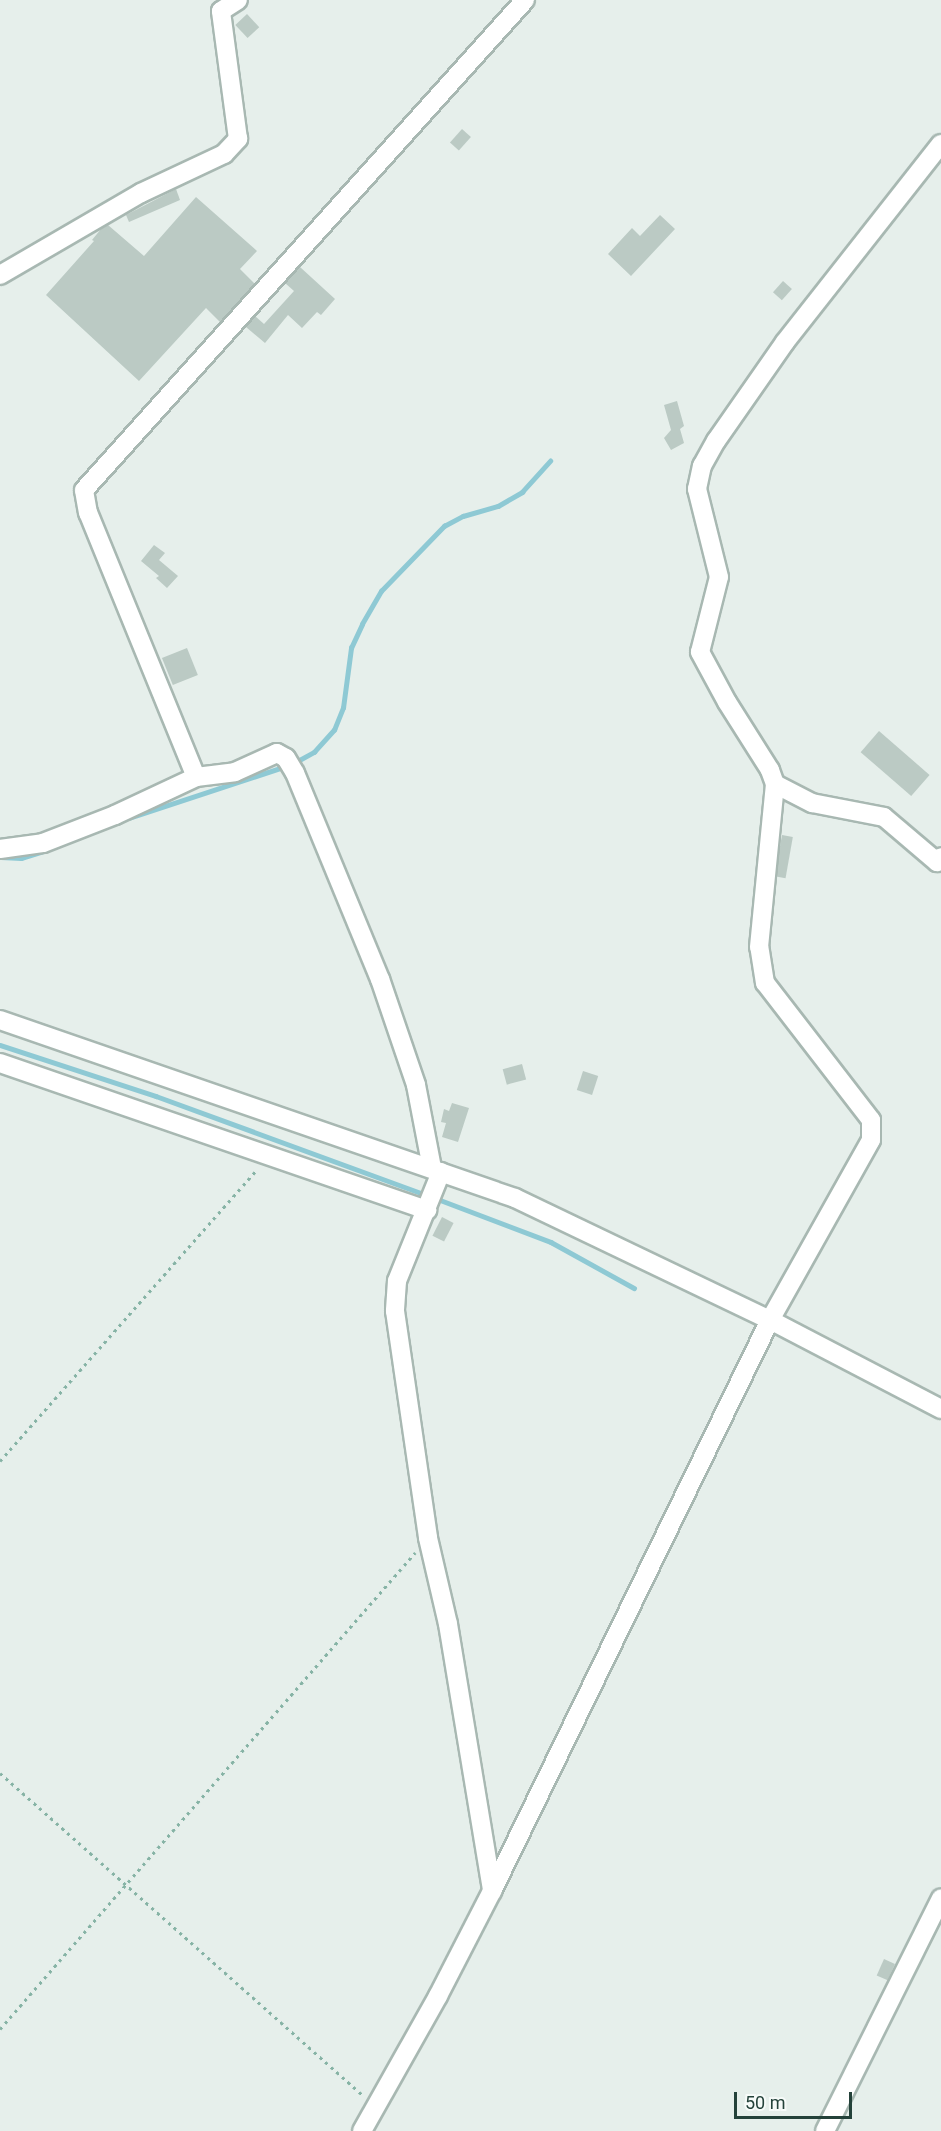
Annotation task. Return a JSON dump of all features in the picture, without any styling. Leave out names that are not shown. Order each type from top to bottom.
[{"type":"street","points":[[0,275],[141,193],[224,154],[238,138],[220,10],[238,0]]},
{"type":"street","points":[[196,777],[88,513],[84,490],[525,0]]},
{"type":"street","points":[[362,2131],[438,1996],[492,1891],[770,1320],[871,1140],[871,1120],[765,983],[759,947],[775,784],[770,770],[699,652],[719,577],[696,489],[702,466],[785,342],[941,144]]},
{"type":"street","points":[[0,849],[43,843],[115,815],[196,777],[235,772],[278,753],[291,765],[380,979],[416,1085],[437,1174],[428,1206],[396,1281],[395,1311],[428,1538],[448,1624],[492,1891]]},
{"type":"street","points":[[775,784],[812,803],[884,818],[937,862],[941,857]]},
{"type":"street","points":[[0,1020],[437,1174],[515,1198],[770,1320],[941,1409]]},
{"type":"street","points":[[0,1063],[268,1157],[428,1206]]},
{"type":"street","points":[[825,2131],[941,1898]]},
{"type":"path","points":[[0,1461],[268,1157]]},
{"type":"path","points":[[0,2029],[125,1882],[428,1538]]},
{"type":"path","points":[[0,1773],[376,2106]]},
{"type":"building","points":[[247,14],[259,27],[248,38],[235,25]]},
{"type":"building","points":[[462,129],[471,137],[459,150],[450,142]]},
{"type":"building","points":[[176,189],[180,200],[129,222],[126,215]]},
{"type":"building","points":[[196,197],[257,251],[240,269],[255,284],[220,322],[206,308],[139,381],[46,295],[94,241],[92,240],[101,229],[108,225],[144,256]]},
{"type":"building","points":[[660,215],[675,229],[631,276],[608,254],[632,228],[640,236]]},
{"type":"building","points":[[300,267],[335,299],[321,315],[317,312],[302,328],[288,315],[265,343],[246,327],[255,316],[264,324],[294,291],[285,283]]},
{"type":"building","points":[[783,281],[792,289],[782,300],[773,292]]},
{"type":"building","points":[[677,401],[684,426],[680,429],[684,443],[671,450],[664,438],[671,430],[664,405]]},
{"type":"building","points":[[154,545],[165,553],[159,560],[178,576],[167,588],[156,578],[159,576],[141,561]]},
{"type":"building","points":[[187,648],[198,675],[173,685],[162,658]]},
{"type":"building","points":[[879,731],[930,775],[911,796],[861,752]]},
{"type":"building","points":[[782,835],[793,837],[786,878],[775,876]]},
{"type":"building","points":[[522,1064],[526,1079],[507,1085],[503,1069]]},
{"type":"building","points":[[583,1071],[598,1076],[592,1095],[577,1090]]},
{"type":"building","points":[[452,1103],[469,1108],[458,1142],[442,1137],[446,1123],[441,1122],[444,1109],[449,1111]]},
{"type":"building","points":[[442,1217],[454,1223],[444,1242],[432,1236]]},
{"type":"building","points":[[884,1959],[895,1964],[888,1980],[877,1975]]},
{"type":"waterway","points":[[294,763],[314,752],[334,730],[343,708],[351,648],[381,591],[444,526],[463,516],[498,506],[522,492],[550,461]]},
{"type":"waterway","points":[[129,818],[286,766]]},
{"type":"waterway","points":[[1,857],[21,858],[48,850]]},
{"type":"waterway","points":[[0,1045],[156,1096],[427,1195]]},
{"type":"waterway","points":[[435,1198],[551,1242],[634,1288]]}]
